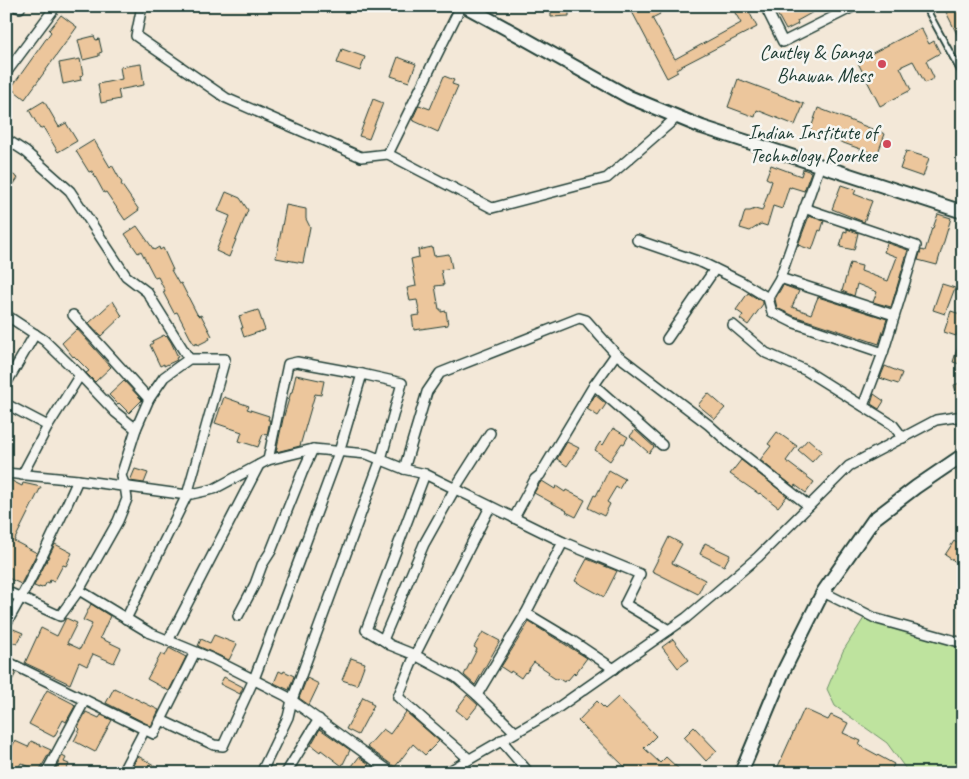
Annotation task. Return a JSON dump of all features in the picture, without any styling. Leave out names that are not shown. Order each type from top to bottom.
[{"type":"street","points":[[14,6],[20,8],[20,6]]},
{"type":"street","points":[[6,73],[56,6]]},
{"type":"street","points":[[142,6],[136,36],[226,98],[361,157],[388,154],[492,208],[607,178],[677,117]]},
{"type":"street","points":[[388,154],[461,6]]},
{"type":"street","points":[[465,6],[629,97],[677,117],[702,127],[963,212]]},
{"type":"street","points":[[765,6],[783,42],[855,6]]},
{"type":"street","points":[[6,139],[26,152],[70,191],[126,276],[147,292],[189,359]]},
{"type":"street","points":[[768,298],[780,278],[820,165]]},
{"type":"street","points":[[804,208],[916,246],[883,353],[864,406]]},
{"type":"street","points":[[637,240],[703,263],[742,282],[768,298],[772,312],[792,322],[883,353]]},
{"type":"street","points":[[666,339],[715,269]]},
{"type":"street","points":[[780,278],[894,315]]},
{"type":"street","points":[[6,315],[44,340],[115,412],[136,429]]},
{"type":"street","points":[[73,316],[149,399]]},
{"type":"street","points":[[404,469],[427,392],[440,373],[579,318],[586,320],[616,354],[709,425],[730,444],[809,506]]},
{"type":"street","points":[[733,325],[766,353],[806,370],[893,425],[903,438]]},
{"type":"street","points":[[6,384],[35,334]]},
{"type":"street","points":[[514,518],[535,479],[540,475],[594,385],[616,354]]},
{"type":"street","points":[[6,591],[60,616],[79,590],[118,521],[126,499],[125,486],[121,476],[136,429],[149,399],[164,377],[189,359],[226,359],[187,495],[126,619]]},
{"type":"street","points":[[261,773],[288,717],[292,700],[381,459],[402,383],[297,362],[288,364],[268,460]]},
{"type":"street","points":[[161,720],[214,745],[223,746],[254,679],[339,452],[362,374]]},
{"type":"street","points":[[22,475],[48,426],[80,375]]},
{"type":"street","points":[[594,385],[662,445]]},
{"type":"street","points":[[6,404],[48,426]]},
{"type":"street","points":[[446,773],[556,709],[686,618],[758,557],[849,466],[936,420],[963,416]]},
{"type":"street","points":[[383,640],[424,544],[490,433]]},
{"type":"street","points":[[6,473],[78,480],[187,495],[214,489],[268,460],[313,449],[368,454],[404,469],[425,474],[563,542],[640,574],[625,604],[669,630]]},
{"type":"street","points":[[238,616],[255,584],[262,565],[271,551],[313,449]]},
{"type":"street","points":[[741,773],[784,670],[823,592],[874,520],[916,487],[963,455]]},
{"type":"street","points":[[168,640],[259,465]]},
{"type":"street","points":[[425,474],[366,630],[390,645],[415,655],[456,677],[515,732]]},
{"type":"street","points":[[6,624],[61,518],[78,480]]},
{"type":"street","points":[[469,759],[398,697],[415,655],[490,507]]},
{"type":"street","points":[[477,695],[526,613],[563,542]]},
{"type":"street","points":[[79,590],[150,633],[213,659],[292,700],[392,773]]},
{"type":"street","points":[[823,592],[877,619],[963,643]]},
{"type":"street","points":[[526,613],[614,668]]},
{"type":"street","points":[[6,661],[154,734],[195,652]]},
{"type":"street","points":[[48,772],[85,700]]},
{"type":"street","points":[[286,773],[319,719]]},
{"type":"street","points":[[122,773],[146,730]]},
{"type":"street","points":[[501,740],[529,773]]},
{"type":"lane","points":[[925,6],[963,76]]},
{"type":"green space","points":[[866,615],[946,635],[963,649],[963,665],[958,678],[963,680],[963,773],[908,772],[887,743],[835,706],[827,689],[843,651]]},
{"type":"building","points":[[551,6],[569,6],[569,16],[551,17]]},
{"type":"building","points":[[629,6],[656,6],[660,14],[652,18],[675,59],[741,23],[731,6],[746,6],[757,27],[676,69],[678,72],[667,78]]},
{"type":"building","points":[[773,6],[824,6],[797,21],[798,24],[786,30]]},
{"type":"building","points":[[943,6],[957,6],[963,18],[963,46]]},
{"type":"building","points":[[61,15],[77,27],[25,99],[11,88]]},
{"type":"building","name":"Cautley & Ganga Bhawan Mess","points":[[921,28],[929,44],[934,41],[940,53],[926,61],[934,78],[925,83],[913,61],[900,67],[911,90],[880,106],[857,61]]},
{"type":"building","points":[[94,36],[96,40],[99,39],[102,52],[99,53],[99,56],[83,60],[78,40]]},
{"type":"building","points":[[342,49],[365,57],[360,71],[337,63]]},
{"type":"building","points":[[398,57],[416,64],[409,82],[391,76]]},
{"type":"building","points":[[80,59],[83,75],[80,76],[81,80],[63,84],[59,63]]},
{"type":"building","points":[[141,64],[144,85],[118,90],[120,99],[101,103],[98,84],[122,79],[120,67]]},
{"type":"building","points":[[444,76],[454,80],[452,84],[458,86],[438,132],[412,120],[419,105],[430,109]]},
{"type":"building","points":[[738,79],[804,104],[795,125],[757,110],[755,117],[728,107]]},
{"type":"building","points":[[373,99],[383,103],[369,139],[359,136]]},
{"type":"building","points":[[44,101],[59,127],[66,123],[77,141],[58,152],[43,127],[40,129],[29,110]]},
{"type":"building","points":[[818,108],[885,134],[877,155],[810,131]]},
{"type":"building","points":[[94,140],[110,167],[112,165],[121,184],[139,210],[125,220],[106,192],[104,193],[92,171],[89,172],[76,151]]},
{"type":"building","points":[[906,151],[929,158],[923,177],[900,169]]},
{"type":"building","points":[[771,165],[801,176],[803,169],[811,172],[804,191],[789,187],[782,209],[773,206],[767,226],[761,224],[750,231],[740,228],[745,211],[755,209],[762,211],[772,181],[766,178]]},
{"type":"building","points":[[6,170],[18,178],[6,196]]},
{"type":"building","points":[[841,185],[856,190],[854,194],[872,201],[864,222],[832,209]]},
{"type":"building","points":[[226,192],[240,198],[248,210],[229,257],[216,251],[230,216],[218,211]]},
{"type":"building","points":[[286,205],[306,209],[306,219],[310,227],[303,263],[276,258]]},
{"type":"building","points":[[938,214],[951,218],[937,265],[918,260],[921,250],[925,251]]},
{"type":"building","points":[[809,216],[824,221],[812,250],[798,245]]},
{"type":"building","points":[[137,226],[154,250],[159,247],[160,250],[163,248],[173,270],[171,270],[179,284],[181,283],[197,314],[201,315],[212,336],[209,337],[210,339],[194,345],[177,312],[174,313],[163,292],[165,291],[158,277],[155,278],[141,251],[138,253],[125,234]]},
{"type":"building","points":[[847,229],[858,233],[854,250],[840,247],[844,231],[847,232]]},
{"type":"building","points":[[887,243],[908,250],[891,307],[873,302],[877,292],[857,284],[854,296],[842,291],[850,263],[862,266],[861,271],[888,281],[897,257],[884,252]]},
{"type":"building","points":[[432,247],[434,256],[449,254],[452,268],[441,270],[444,285],[435,286],[439,309],[441,309],[441,312],[446,311],[448,325],[414,330],[412,316],[420,315],[417,300],[410,301],[407,288],[416,286],[411,259],[419,257],[418,250]]},
{"type":"building","points":[[942,284],[955,288],[945,314],[933,310]]},
{"type":"building","points":[[783,285],[799,291],[792,307],[811,314],[818,297],[887,319],[879,344],[794,316],[777,308],[775,299]]},
{"type":"building","points":[[748,293],[763,302],[763,304],[748,325],[740,319],[743,315],[736,310]]},
{"type":"building","points":[[113,301],[122,316],[101,336],[89,323]]},
{"type":"building","points":[[258,310],[265,330],[244,337],[239,316]]},
{"type":"building","points":[[951,311],[963,315],[956,336],[944,332]]},
{"type":"building","points":[[77,329],[111,367],[95,382],[86,373],[89,371],[73,357],[62,343]]},
{"type":"building","points":[[164,335],[171,342],[178,357],[176,358],[177,360],[160,366],[150,345],[153,343],[152,341]]},
{"type":"building","points":[[961,337],[963,337],[963,365],[953,362]]},
{"type":"building","points":[[885,366],[902,373],[898,384],[880,378]]},
{"type":"building","points":[[296,375],[324,381],[321,395],[315,394],[300,446],[276,452],[283,419]]},
{"type":"building","points":[[124,381],[142,400],[129,413],[109,395]]},
{"type":"building","points":[[963,382],[963,407],[961,407],[954,385]]},
{"type":"building","points":[[708,393],[725,408],[715,419],[698,405]]},
{"type":"building","points":[[874,394],[884,401],[879,409],[871,404]]},
{"type":"building","points":[[595,395],[606,404],[598,416],[587,409]]},
{"type":"building","points":[[224,397],[249,406],[247,409],[269,416],[267,435],[263,434],[258,447],[239,441],[242,432],[215,423]]},
{"type":"building","points":[[613,428],[628,437],[610,461],[595,450],[600,442],[603,445]]},
{"type":"building","points":[[635,430],[654,447],[649,453],[630,436]]},
{"type":"building","points":[[777,432],[797,446],[786,461],[814,482],[806,493],[795,485],[794,487],[760,460],[771,446],[768,444]]},
{"type":"building","points":[[808,439],[822,451],[812,462],[798,450]]},
{"type":"building","points":[[567,442],[579,448],[567,466],[557,459]]},
{"type":"building","points":[[741,460],[787,496],[778,507],[730,474]]},
{"type":"building","points":[[135,469],[148,473],[144,483],[130,481]]},
{"type":"building","points":[[609,470],[625,479],[619,489],[616,487],[607,502],[610,504],[604,516],[588,508]]},
{"type":"building","points":[[6,479],[22,486],[23,483],[41,487],[14,541],[37,553],[21,584],[6,577]]},
{"type":"building","points":[[542,481],[555,489],[556,486],[585,500],[576,517],[534,493]]},
{"type":"building","points":[[669,537],[682,544],[672,563],[705,580],[698,594],[652,571]]},
{"type":"building","points":[[954,541],[963,547],[963,559],[959,564],[945,555]]},
{"type":"building","points":[[705,543],[730,555],[724,566],[700,554]]},
{"type":"building","points":[[55,544],[72,553],[66,566],[63,565],[54,582],[50,580],[42,588],[34,586]]},
{"type":"building","points":[[587,559],[617,571],[604,597],[575,581]]},
{"type":"building","points":[[91,604],[110,616],[100,638],[121,648],[114,663],[93,654],[87,666],[79,662],[70,684],[25,663],[41,628],[57,636],[66,618],[77,623],[67,643],[80,649],[92,624],[83,620]]},
{"type":"building","points":[[529,622],[587,658],[568,680],[566,679],[564,682],[558,678],[557,680],[534,662],[521,678],[501,667]]},
{"type":"building","points":[[11,628],[23,633],[17,644],[6,639],[6,631]]},
{"type":"building","points":[[483,632],[500,641],[475,685],[464,675],[477,649],[474,647]]},
{"type":"building","points":[[214,635],[237,644],[229,660],[198,646],[201,639],[210,643]]},
{"type":"building","points":[[673,639],[689,660],[678,668],[662,647]]},
{"type":"building","points":[[169,648],[186,657],[169,691],[147,679],[161,654],[165,656]]},
{"type":"building","points":[[351,658],[365,663],[357,685],[342,680]]},
{"type":"building","points":[[6,668],[16,673],[6,692]]},
{"type":"building","points":[[279,671],[283,673],[284,671],[294,676],[289,690],[274,683]]},
{"type":"building","points":[[224,677],[243,687],[240,694],[220,684]]},
{"type":"building","points":[[307,678],[319,684],[309,705],[299,698]]},
{"type":"building","points":[[114,688],[159,710],[151,726],[106,703]]},
{"type":"building","points":[[47,690],[75,706],[66,722],[63,720],[54,737],[29,724]]},
{"type":"building","points":[[467,695],[478,705],[467,719],[456,710]]},
{"type":"building","points":[[363,697],[374,705],[358,735],[346,729]]},
{"type":"building","points":[[618,697],[656,736],[644,748],[660,763],[666,757],[683,773],[631,773],[578,721],[597,701],[605,709]]},
{"type":"building","points":[[804,709],[828,720],[831,715],[848,723],[843,733],[861,741],[859,745],[894,764],[890,773],[869,773],[860,768],[857,773],[775,773]]},
{"type":"building","points":[[86,712],[99,718],[101,715],[112,720],[95,752],[74,741],[80,729],[78,727]]},
{"type":"building","points":[[406,712],[439,741],[425,755],[413,744],[395,767],[367,747],[383,729],[390,734]]},
{"type":"building","points":[[694,727],[717,751],[706,761],[684,737]]},
{"type":"building","points":[[320,729],[350,750],[342,766],[311,745]]},
{"type":"building","points":[[15,741],[28,747],[31,741],[51,750],[39,771],[21,763],[15,773],[6,773],[6,758]]},
{"type":"building","points":[[62,756],[66,758],[64,762],[69,764],[65,773],[54,772]]},
{"type":"building","points":[[138,756],[168,773],[129,773]]},
{"type":"building","points":[[359,757],[369,764],[362,773],[353,773],[349,770]]},
{"type":"place","name":"Cautley & Ganga Bhawan Mess","points":[[882,64]]},
{"type":"place","name":"Indian Institute of Technology Roorkee","points":[[887,144]]}]
